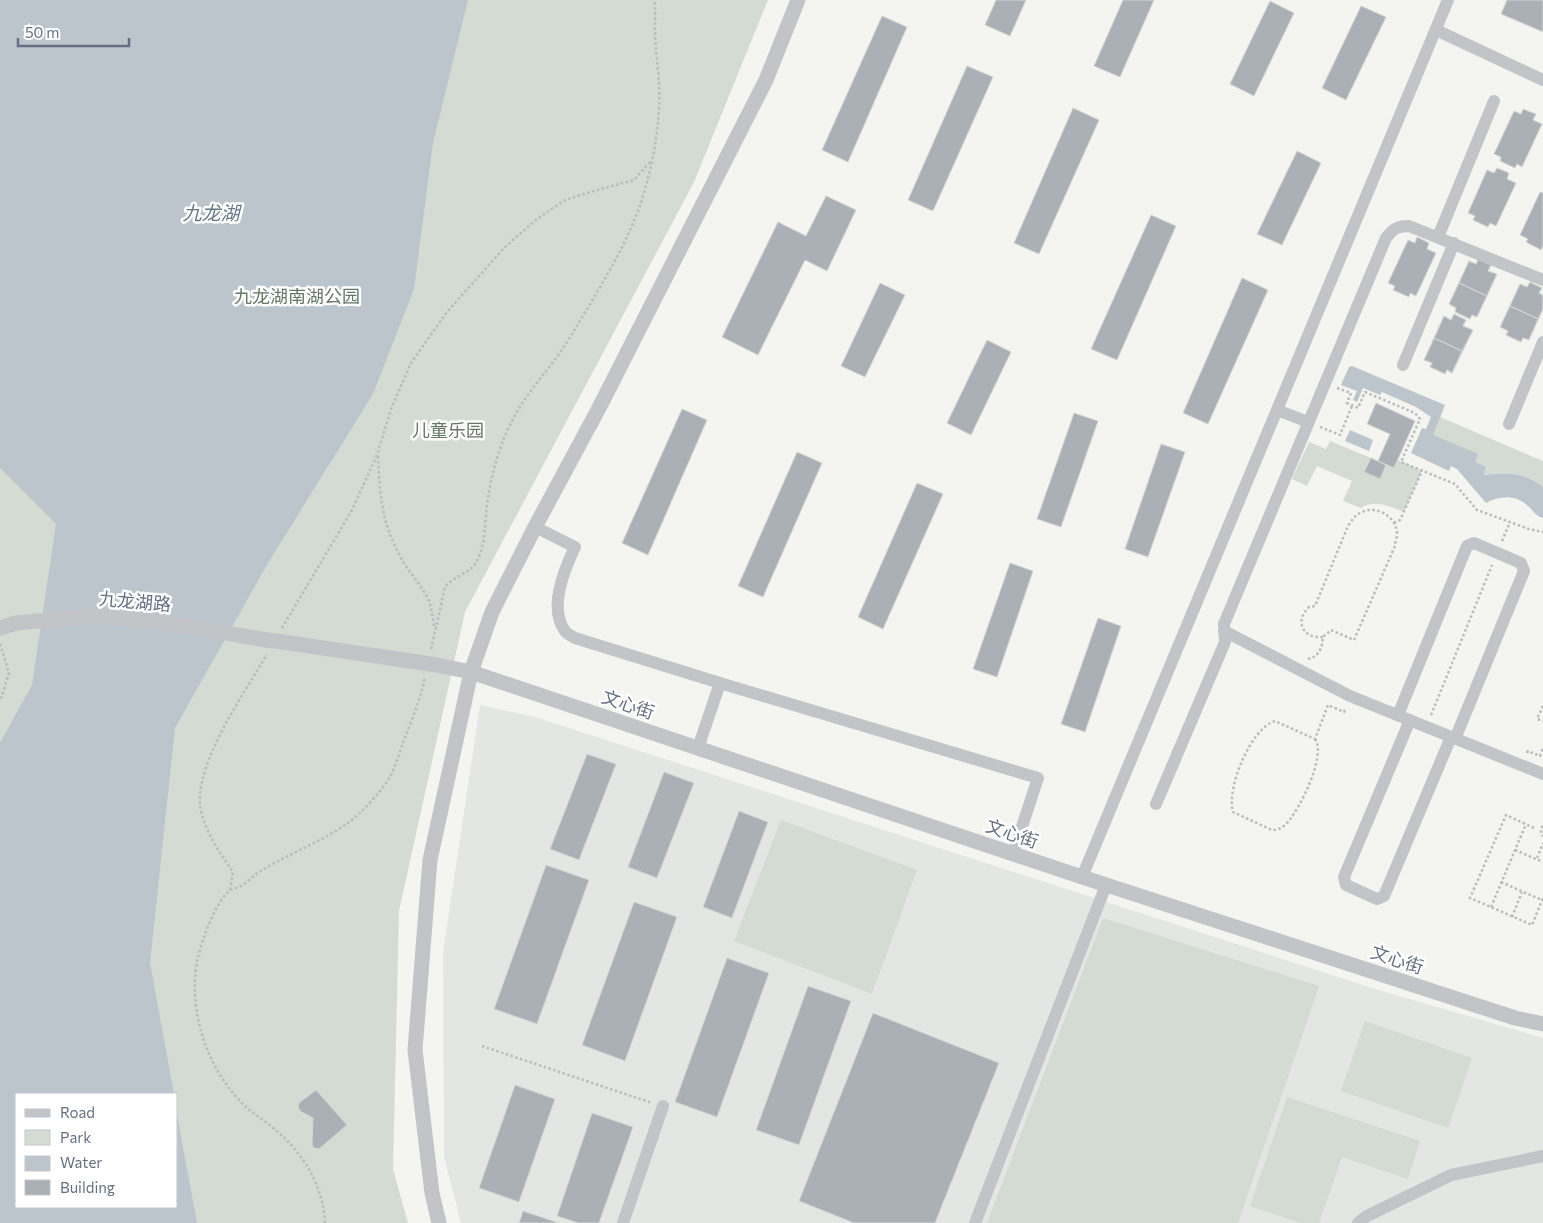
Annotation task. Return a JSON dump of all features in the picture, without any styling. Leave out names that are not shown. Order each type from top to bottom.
[{"type":"street","points":[[438,1223],[432,1193],[415,1050],[430,860],[471,672],[492,612],[599,408],[766,80],[798,0]]},
{"type":"street","points":[[1082,877],[1448,0]]},
{"type":"street","points":[[1436,30],[1543,80]]},
{"type":"street","points":[[1438,237],[1494,101]]},
{"type":"street","points":[[1156,804],[1225,642],[1224,624],[1391,230],[1399,226],[1409,226],[1543,280]]},
{"type":"street","points":[[1403,365],[1454,243]]},
{"type":"street","points":[[1510,424],[1543,342]]},
{"type":"street","points":[[1277,410],[1308,422]]},
{"type":"street","points":[[535,527],[575,547],[559,593],[558,614],[566,632],[575,638],[720,684],[1038,778],[1013,854]]},
{"type":"street","points":[[1398,715],[1467,546],[1474,543],[1521,563],[1524,571],[1453,738],[1384,896],[1377,899],[1346,885],[1344,876],[1410,720]]},
{"type":"street","name":"九龙湖路","points":[[0,628],[16,622],[92,616],[161,622],[276,639],[471,672]]},
{"type":"street","points":[[1224,631],[1350,696],[1543,774]]},
{"type":"street","name":"文心街","points":[[471,672],[1106,885],[1515,1018],[1543,1024]]},
{"type":"street","points":[[698,748],[720,684]]},
{"type":"street","points":[[975,1223],[1106,885]]},
{"type":"street","points":[[623,1223],[663,1106]]},
{"type":"street","points":[[1358,1223],[1367,1216],[1451,1175],[1543,1156]]},
{"type":"path","points":[[430,654],[445,587],[452,579],[469,570],[476,563],[481,551],[493,474],[510,424],[523,402],[564,346],[614,262],[641,203],[656,144],[659,107],[655,0]]},
{"type":"path","points":[[325,1223],[321,1197],[308,1167],[287,1140],[234,1094],[220,1076],[202,1035],[195,996],[195,977],[198,961],[205,933],[230,890],[233,872],[215,844],[200,810],[201,783],[211,755],[224,728],[352,510],[378,453],[391,409],[412,364],[447,312],[477,276],[505,247],[544,214],[566,200],[634,180],[652,160]]},
{"type":"path","points":[[1335,387],[1351,393],[1347,403],[1358,408],[1365,392],[1416,413],[1420,420],[1401,462],[1455,484],[1477,510],[1529,529],[1543,532]]},
{"type":"path","points":[[1308,422],[1340,436],[1352,406]]},
{"type":"path","points":[[378,453],[381,505],[387,526],[400,557],[430,602],[435,629]]},
{"type":"path","points":[[1394,522],[1400,520],[1422,471]]},
{"type":"path","points":[[1296,668],[1302,655],[1310,659],[1318,655],[1323,637],[1330,630],[1354,640],[1395,546],[1397,533],[1394,522],[1381,511],[1363,511],[1355,516],[1348,526],[1315,606],[1309,607],[1302,616],[1302,627],[1305,632],[1316,637],[1323,637]]},
{"type":"path","points":[[1426,727],[1510,522]]},
{"type":"path","points":[[0,644],[9,673],[0,701]]},
{"type":"path","points":[[230,890],[242,886],[255,874],[278,860],[350,822],[371,800],[391,776],[412,720],[426,672]]},
{"type":"path","points":[[1314,740],[1328,705],[1344,712],[1350,696]]},
{"type":"path","points":[[1543,706],[1538,719],[1543,721]]},
{"type":"path","points":[[1275,721],[1314,740],[1317,742],[1318,754],[1314,770],[1306,792],[1295,813],[1285,825],[1278,830],[1272,830],[1234,812],[1231,806],[1236,775],[1250,747],[1260,732],[1270,722],[1275,721]]},
{"type":"path","points":[[1501,882],[1543,899],[1532,925],[1470,898],[1506,815],[1534,828]]},
{"type":"path","points":[[1491,908],[1526,824]]},
{"type":"path","points":[[1543,826],[1541,834],[1543,836]]},
{"type":"path","points":[[1537,859],[1543,844]]},
{"type":"path","points":[[1515,850],[1543,862]]},
{"type":"path","points":[[1512,917],[1522,892]]},
{"type":"path","points":[[482,1046],[663,1106]]},
{"type":"shaded area","points":[[480,705],[535,717],[1372,988],[1543,1038],[1543,1223],[461,1223],[444,1157],[443,953]]},
{"type":"green space","name":"九龙湖南湖公园","points":[[0,0],[768,0],[694,182],[465,612],[399,911],[393,1169],[408,1223],[0,1223]]},
{"type":"green space","points":[[1440,417],[1543,461],[1543,487],[1529,478],[1514,474],[1482,475],[1475,462],[1432,435]]},
{"type":"green space","points":[[1330,441],[1371,458],[1364,472],[1380,479],[1386,465],[1394,468],[1398,460],[1422,471],[1404,512],[1377,504],[1366,505],[1361,508],[1343,501],[1352,481],[1317,466],[1307,486],[1292,479],[1309,442],[1326,449]]},
{"type":"green space","points":[[781,820],[917,870],[872,994],[734,941]]},
{"type":"green space","points":[[1103,918],[1319,986],[1238,1223],[987,1223]]},
{"type":"green space","points":[[1365,1021],[1472,1058],[1448,1128],[1341,1091]]},
{"type":"green space","points":[[1287,1097],[1420,1141],[1408,1179],[1342,1157],[1319,1223],[1300,1223],[1250,1206]]},
{"type":"water","name":"九龙湖","points":[[0,0],[468,0],[433,143],[414,289],[373,394],[268,563],[175,728],[150,963],[174,1093],[15,1093],[15,1208],[178,1208],[178,1120],[197,1223],[0,1223],[0,743],[32,685],[56,524],[0,468]]},
{"type":"water","points":[[1352,366],[1445,405],[1433,435],[1478,454],[1475,462],[1486,467],[1483,475],[1514,474],[1529,478],[1543,487],[1543,518],[1518,499],[1507,497],[1486,503],[1457,469],[1451,466],[1449,471],[1411,453],[1422,428],[1426,429],[1431,417],[1416,407],[1382,392],[1380,395],[1363,388],[1357,402],[1353,400],[1357,391],[1341,385],[1349,367]]},
{"type":"water","points":[[1350,430],[1373,440],[1369,451],[1345,441]]},
{"type":"building","points":[[996,0],[1026,0],[1010,36],[985,25]]},
{"type":"building","points":[[1123,0],[1154,0],[1120,77],[1094,66]]},
{"type":"building","points":[[1507,0],[1543,0],[1543,32],[1501,14]]},
{"type":"building","points":[[1270,1],[1294,13],[1254,96],[1230,84]]},
{"type":"building","points":[[1361,6],[1386,17],[1346,100],[1322,88]]},
{"type":"building","points":[[882,16],[907,27],[848,162],[822,150]]},
{"type":"building","points":[[967,66],[993,77],[933,211],[908,200]]},
{"type":"building","points":[[1073,108],[1099,120],[1039,254],[1014,243]]},
{"type":"building","points":[[1523,109],[1536,114],[1533,120],[1542,124],[1522,167],[1517,164],[1515,168],[1500,161],[1501,157],[1494,154],[1514,111],[1521,114]]},
{"type":"building","points":[[1297,151],[1321,163],[1282,245],[1257,234]]},
{"type":"building","points":[[1497,168],[1509,173],[1507,179],[1516,183],[1496,226],[1490,223],[1488,227],[1473,220],[1475,216],[1468,213],[1487,170],[1494,173]]},
{"type":"building","points":[[1540,192],[1543,193],[1543,246],[1541,250],[1526,242],[1528,239],[1520,235]]},
{"type":"building","points":[[826,196],[856,210],[827,271],[805,260],[758,355],[722,337],[778,222],[806,236]]},
{"type":"building","points":[[1151,215],[1176,226],[1117,360],[1091,349]]},
{"type":"building","points":[[1417,237],[1429,243],[1427,249],[1436,253],[1416,296],[1410,293],[1409,297],[1393,290],[1395,286],[1388,283],[1408,240],[1415,243]]},
{"type":"building","points":[[1478,259],[1491,265],[1488,271],[1497,274],[1487,296],[1459,283],[1469,261],[1476,264]]},
{"type":"building","points":[[1478,259],[1491,265],[1488,271],[1497,274],[1477,317],[1472,315],[1470,319],[1455,312],[1456,308],[1449,304],[1469,261],[1476,264]]},
{"type":"building","points":[[1242,278],[1268,290],[1208,424],[1183,413]]},
{"type":"building","points":[[1530,282],[1542,288],[1539,293],[1543,295],[1543,309],[1538,319],[1510,306],[1520,284],[1527,287]]},
{"type":"building","points":[[1530,282],[1542,288],[1539,293],[1543,295],[1543,309],[1529,340],[1523,338],[1521,342],[1506,335],[1508,331],[1500,327],[1520,284],[1527,287]]},
{"type":"building","points":[[880,283],[905,295],[865,377],[841,366]]},
{"type":"building","points":[[1459,283],[1487,296],[1477,317],[1472,315],[1470,319],[1455,312],[1456,308],[1449,304]]},
{"type":"building","points":[[1510,306],[1538,319],[1529,340],[1523,338],[1521,342],[1506,335],[1508,331],[1500,327]]},
{"type":"building","points":[[1454,314],[1466,320],[1463,326],[1473,330],[1462,351],[1434,338],[1444,316],[1451,320]]},
{"type":"building","points":[[1454,314],[1466,320],[1463,326],[1473,330],[1452,373],[1447,370],[1445,374],[1430,367],[1432,363],[1424,360],[1444,316],[1451,320]]},
{"type":"building","points":[[1434,338],[1462,351],[1452,373],[1447,370],[1445,374],[1430,367],[1432,363],[1424,360]]},
{"type":"building","points":[[987,340],[1011,352],[971,435],[947,423]]},
{"type":"building","points":[[1376,403],[1415,421],[1394,468],[1378,461],[1390,434],[1367,424]]},
{"type":"building","points":[[682,409],[707,420],[648,555],[622,543]]},
{"type":"building","points":[[1074,413],[1098,421],[1061,527],[1037,519]]},
{"type":"building","points":[[1161,444],[1185,452],[1148,557],[1125,549]]},
{"type":"building","points":[[797,452],[822,463],[763,597],[738,586]]},
{"type":"building","points":[[1371,458],[1386,465],[1380,479],[1364,472]]},
{"type":"building","points":[[917,483],[943,494],[883,629],[858,617]]},
{"type":"building","points":[[1010,563],[1033,571],[997,677],[973,669]]},
{"type":"building","points":[[1098,618],[1121,626],[1085,732],[1061,724]]},
{"type":"building","points":[[587,754],[616,764],[579,860],[550,849]]},
{"type":"building","points":[[664,772],[694,783],[657,878],[628,867]]},
{"type":"building","points":[[739,811],[768,822],[732,918],[703,907]]},
{"type":"building","points":[[546,865],[589,880],[537,1024],[494,1009]]},
{"type":"building","points":[[634,902],[677,917],[625,1061],[582,1045]]},
{"type":"building","points":[[727,958],[769,973],[717,1117],[675,1102]]},
{"type":"building","points":[[808,986],[851,1001],[799,1145],[756,1130]]},
{"type":"building","points":[[873,1013],[999,1063],[935,1223],[854,1223],[799,1201]]},
{"type":"building","points":[[515,1085],[555,1099],[519,1202],[479,1188]]},
{"type":"building","points":[[316,1090],[347,1125],[319,1149],[314,1148],[312,1145],[313,1118],[300,1111],[298,1106],[299,1103]]},
{"type":"building","points":[[592,1113],[633,1127],[599,1223],[578,1223],[557,1216]]},
{"type":"building","points":[[523,1211],[559,1223],[519,1223]]},
{"type":"park label","name":"儿童乐园","points":[[448,431]]}]
